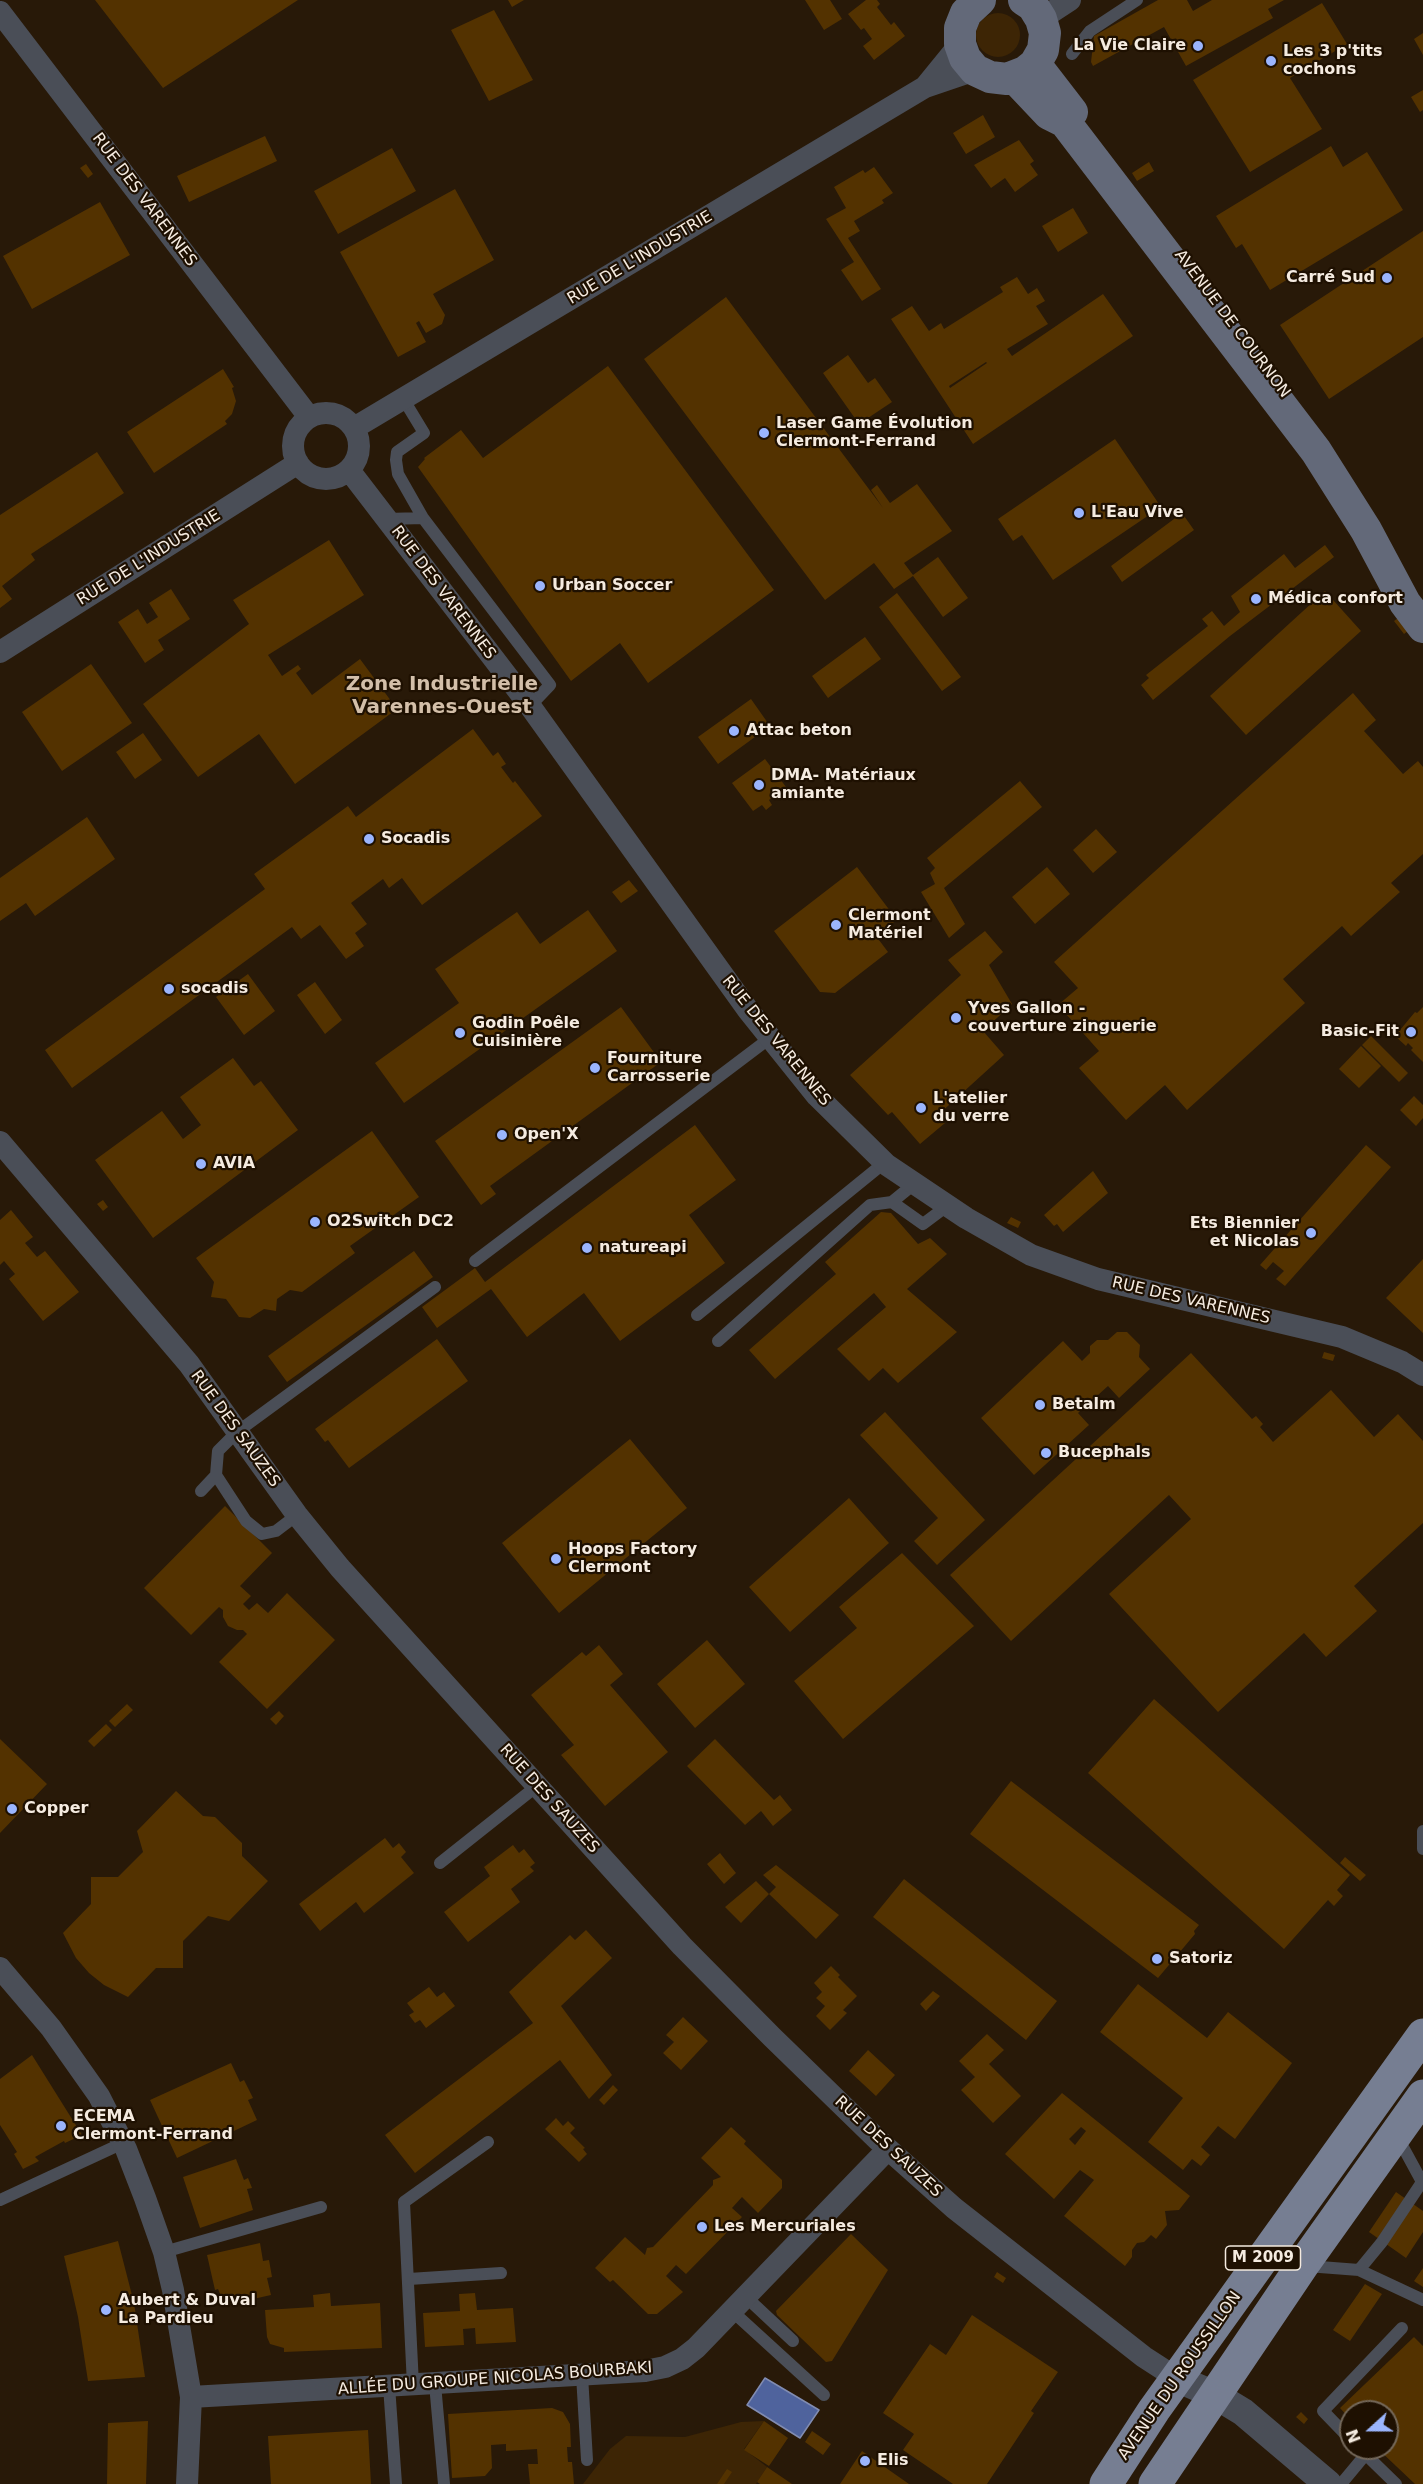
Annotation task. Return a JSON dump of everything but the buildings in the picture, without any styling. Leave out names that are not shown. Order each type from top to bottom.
[{"type":"main road","points":[[977,1],[966,14],[960,28],[968,57],[990,77],[1025,71],[1043,50],[1045,33],[1033,9]]},
{"type":"main road","name":"AVENUE DE COURNON","points":[[1025,71],[1049,114],[1065,122],[1316,451],[1366,530],[1419,607]]},
{"type":"main road","name":"AVENUE DE COURNON","points":[[1025,71],[1313,430],[1377,529],[1419,607]]},
{"type":"main road","name":"AVENUE DU ROUSSILLON","points":[[1106,2484],[1154,2410],[1423,2035]]},
{"type":"main road","name":"M 2009","points":[[1155,2484],[1302,2266],[1423,2096]]},
{"type":"street","points":[[1033,9],[1070,0]]},
{"type":"street","name":"RUE DES VARENNES","points":[[0,12],[309,417]]},
{"type":"street","name":"RUE DE L'INDUSTRIE","points":[[354,428],[925,87],[968,57]]},
{"type":"street","points":[[329,413],[348,421],[354,428],[359,439],[359,450],[356,461],[341,476],[322,479],[304,471],[298,463],[293,443],[296,433],[309,417],[329,413]]},
{"type":"street","name":"RUE DE L'INDUSTRIE","points":[[0,652],[298,463]]},
{"type":"street","name":"RUE DES VARENNES","points":[[349,470],[530,706],[748,1010],[817,1096],[884,1163],[947,1206],[1030,1255],[1098,1279],[1342,1337],[1402,1362],[1423,1375]]},
{"type":"street","name":"RUE DES SAUZES","points":[[0,1142],[189,1364],[297,1515],[348,1577],[682,1946],[888,2149],[954,2208],[1144,2357],[1178,2379]]},
{"type":"street","points":[[0,1968],[51,2028],[99,2096],[123,2143],[164,2252],[173,2290],[191,2397],[187,2484]]},
{"type":"street","name":"ALLÉE DU GROUPE NICOLAS BOURBAKI","points":[[191,2397],[582,2375],[645,2371],[665,2367],[696,2348],[888,2149]]},
{"type":"street","points":[[1178,2379],[1215,2395],[1272,2436],[1328,2484]]},
{"type":"lane","points":[[1072,54],[1089,31],[1137,0]]},
{"type":"lane","points":[[1049,114],[1302,449],[1358,538],[1419,607]]},
{"type":"lane","points":[[404,400],[423,433],[398,452],[396,460],[398,474],[423,518],[550,685],[530,706]]},
{"type":"lane","points":[[387,519],[423,518]]},
{"type":"lane","points":[[474,1261],[770,1038]]},
{"type":"lane","points":[[698,1316],[884,1163]]},
{"type":"lane","points":[[718,1341],[870,1205],[892,1202],[914,1184]]},
{"type":"lane","points":[[892,1202],[923,1224],[947,1206]]},
{"type":"lane","points":[[297,1515],[276,1531],[262,1534],[246,1521],[216,1475],[218,1451],[237,1432],[435,1287]]},
{"type":"lane","points":[[201,1491],[216,1475]]},
{"type":"lane","points":[[441,1863],[537,1786]]},
{"type":"lane","points":[[1423,1831],[1423,1850]]},
{"type":"lane","points":[[1359,2270],[1382,2242],[1423,2181],[1396,2135]]},
{"type":"lane","points":[[413,2385],[404,2202],[488,2142]]},
{"type":"lane","points":[[0,2200],[123,2143]]},
{"type":"lane","points":[[164,2252],[321,2207]]},
{"type":"lane","points":[[1302,2266],[1359,2270],[1423,2300]]},
{"type":"lane","points":[[409,2279],[501,2273]]},
{"type":"lane","points":[[739,2304],[792,2341]]},
{"type":"lane","points":[[739,2304],[824,2396]]},
{"type":"lane","points":[[1339,2428],[1323,2412],[1402,2328]]},
{"type":"lane","points":[[582,2375],[587,2460]]},
{"type":"lane","points":[[435,2384],[444,2484]]},
{"type":"lane","points":[[389,2386],[396,2484]]},
{"type":"lane","points":[[1341,2484],[1357,2460]]},
{"type":"lane","points":[[1372,2460],[1395,2484]]},
{"type":"shaded area","points":[[998,13],[1013,20],[1020,35],[1013,50],[998,57],[983,50],[976,35],[983,20]]},
{"type":"shaded area","points":[[764,2421],[744,2449],[767,2467],[756,2484],[583,2484],[610,2449],[626,2436],[685,2437],[741,2422]]},
{"type":"water","points":[[765,2378],[819,2410],[800,2438],[747,2405]]},
{"type":"place","name":"La Vie Claire","points":[[1198,46]]},
{"type":"place","name":"Les 3 p'tits cochons","points":[[1271,61]]},
{"type":"place","name":"Carré Sud","points":[[1387,278]]},
{"type":"place","name":"Laser Game Évolution Clermont-Ferrand","points":[[764,433]]},
{"type":"place","name":"L'Eau Vive","points":[[1079,513]]},
{"type":"place","name":"Urban Soccer","points":[[540,586]]},
{"type":"place","name":"Médica confort","points":[[1256,599]]},
{"type":"place","name":"Attac beton","points":[[734,731]]},
{"type":"place","name":"DMA- Matériaux amiante","points":[[759,785]]},
{"type":"place","name":"Socadis","points":[[369,839]]},
{"type":"place","name":"Clermont Matériel","points":[[836,925]]},
{"type":"place","name":"socadis","points":[[169,989]]},
{"type":"place","name":"Yves Gallon - couverture zinguerie","points":[[956,1018]]},
{"type":"place","name":"Basic-Fit","points":[[1411,1032]]},
{"type":"place","name":"Godin Poêle Cuisinière","points":[[460,1033]]},
{"type":"place","name":"Fourniture Carrosserie","points":[[595,1068]]},
{"type":"place","name":"L'atelier du verre","points":[[921,1108]]},
{"type":"place","name":"Open'X","points":[[502,1135]]},
{"type":"place","name":"AVIA","points":[[201,1164]]},
{"type":"place","name":"O2Switch DC2","points":[[315,1222]]},
{"type":"place","name":"Ets Biennier et Nicolas","points":[[1311,1233]]},
{"type":"place","name":"natureapi","points":[[587,1248]]},
{"type":"place","name":"Betalm","points":[[1040,1405]]},
{"type":"place","name":"Bucephals","points":[[1046,1453]]},
{"type":"place","name":"Hoops Factory Clermont","points":[[556,1559]]},
{"type":"place","name":"Copper","points":[[12,1809]]},
{"type":"place","name":"Satoriz","points":[[1157,1959]]},
{"type":"place","name":"ECEMA Clermont-Ferrand","points":[[61,2126]]},
{"type":"place","name":"Les Mercuriales","points":[[702,2227]]},
{"type":"place","name":"Aubert & Duval La Pardieu","points":[[106,2310]]},
{"type":"place","name":"Elis","points":[[865,2461]]},
{"type":"district","name":"Zone Industrielle Varennes-Ouest","points":[[442,696]]}]
